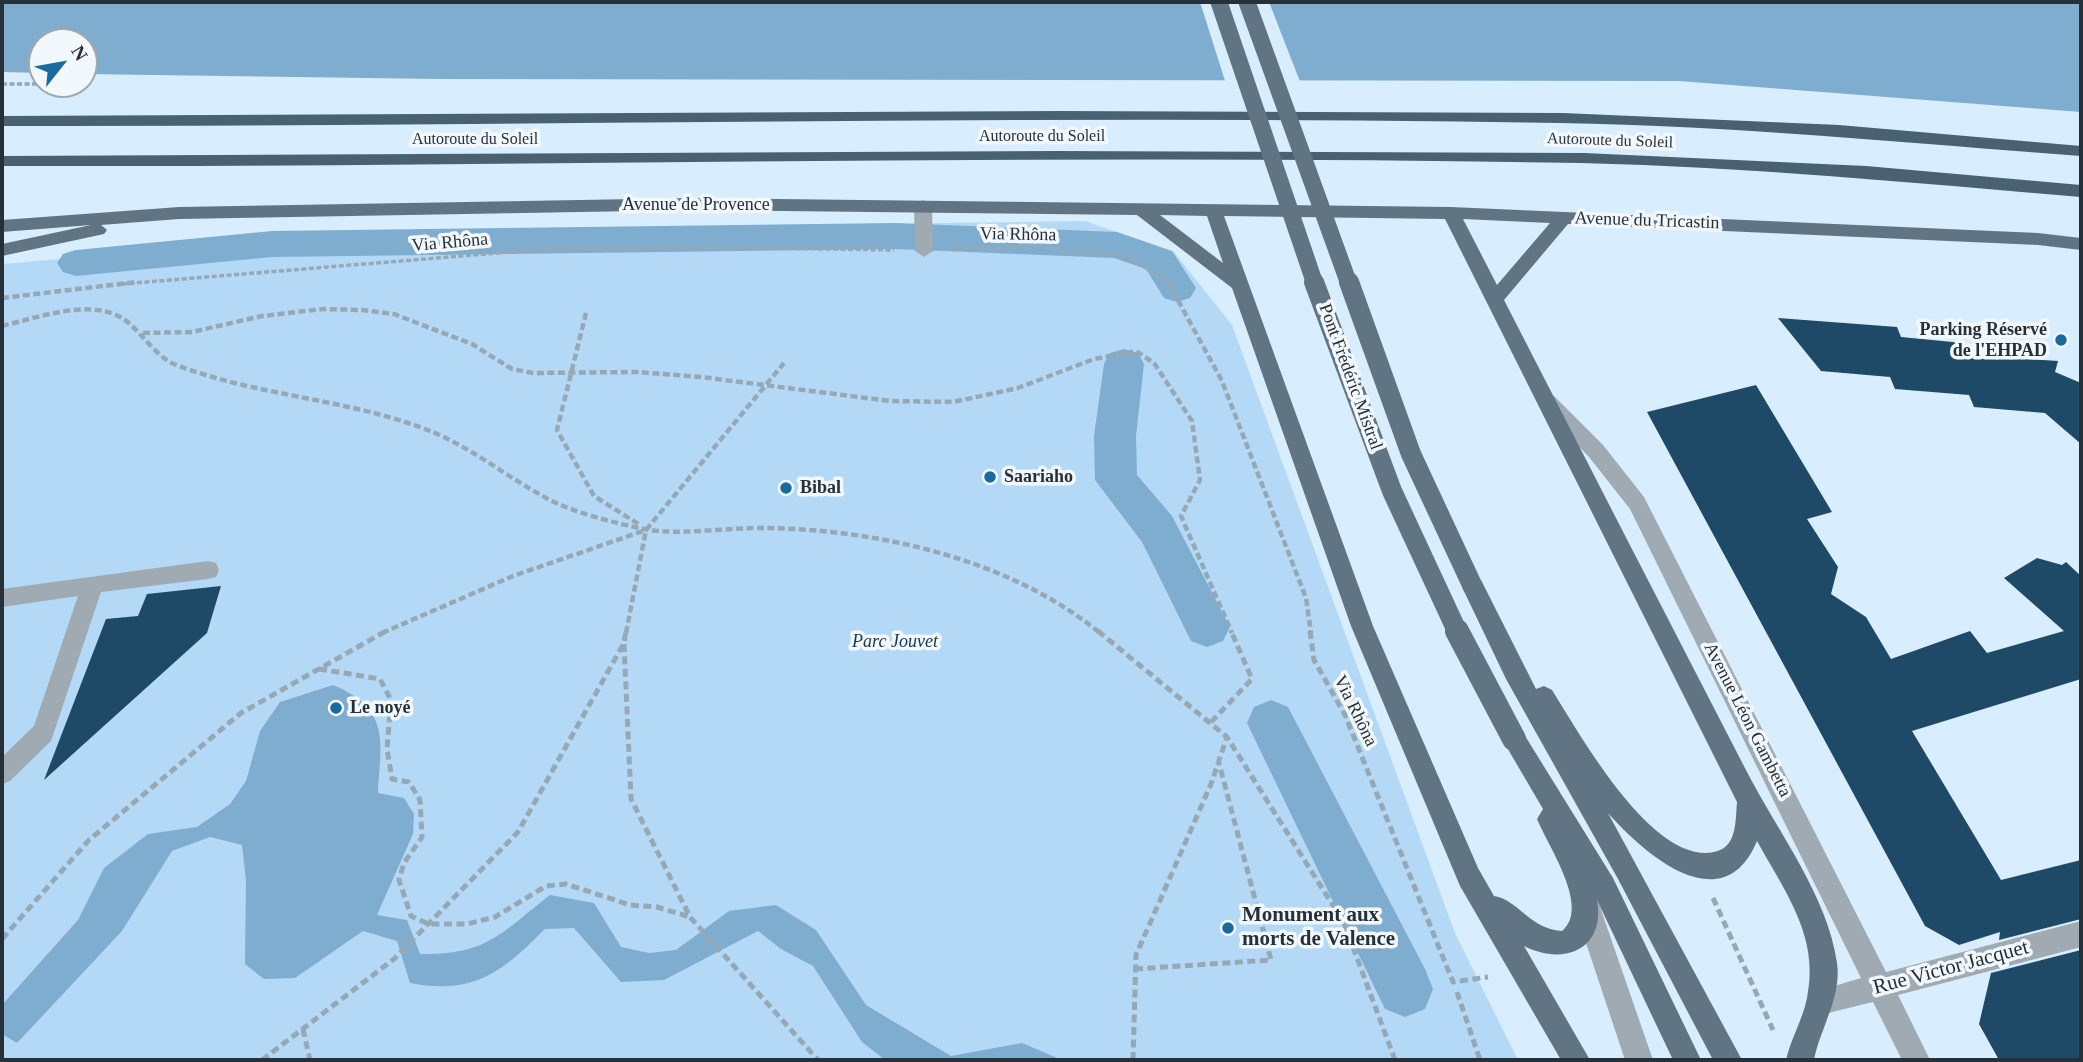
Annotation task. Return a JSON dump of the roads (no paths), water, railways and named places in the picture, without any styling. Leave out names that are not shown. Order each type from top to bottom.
[{"type":"highway","name":"Autoroute du Soleil","points":[[2,121],[1061,116],[1563,118],[1839,130],[2081,151]]},
{"type":"highway","name":"Autoroute du Soleil","points":[[2,161],[1042,156],[1584,158],[1866,172],[2081,191]]},
{"type":"main road","name":"Pont Frédéric Mistral","points":[[1219,2],[1325,312],[1392,492],[1436,592],[1514,739]]},
{"type":"main road","name":"Pont Frédéric Mistral","points":[[1247,2],[1411,454],[1474,587]]},
{"type":"main road","name":"Avenue de Provence","points":[[2,226],[179,213],[694,204],[1213,210]]},
{"type":"main road","points":[[1140,209],[1243,287]]},
{"type":"main road","points":[[1213,210],[1243,287],[1362,626],[1469,877],[1576,1060]]},
{"type":"main road","name":"Avenue du Tricastin","points":[[1213,210],[1451,213],[2024,238],[2081,244]]},
{"type":"main road","name":"Avenue de Provence","points":[[2,250],[179,213]]},
{"type":"main road","points":[[1451,213],[1749,801],[1815,922],[1825,966],[1820,1002],[1804,1039],[1800,1060]]},
{"type":"main road","points":[[1495,299],[1564,218]]},
{"type":"main road","points":[[1474,587],[1602,787],[1639,833],[1677,861],[1711,867],[1731,861],[1746,841],[1749,801]]},
{"type":"main road","points":[[1474,587],[1514,672],[1627,870],[1728,1060]]},
{"type":"main road","points":[[1469,877],[1510,925],[1552,945],[1565,944],[1577,936],[1585,923],[1584,899],[1514,739]]},
{"type":"main road","points":[[1514,739],[1604,887],[1687,1060]]},
{"type":"street","points":[[923,206],[924,251]]},
{"type":"street","name":"Avenue Léon Gambetta","points":[[1547,401],[1597,451],[1637,503],[1916,1060]]},
{"type":"street","points":[[2,598],[208,570]]},
{"type":"street","points":[[2,774],[43,733],[93,584]]},
{"type":"street","points":[[1584,899],[1639,1060]]},
{"type":"street","name":"Rue Victor Jacquet","points":[[1820,1002],[2081,934]]},
{"type":"waterway","points":[[76,263],[272,244],[895,236],[1117,245],[1159,260],[1177,288]]},
{"type":"waterway","points":[[1124,364],[1115,436],[1116,480],[1157,529],[1207,627]]},
{"type":"waterway","points":[[1271,723],[1405,989]]},
{"type":"place","name":"Parking Réservé de l'EHPAD","points":[[2061,340]]},
{"type":"place","name":"Saariaho","points":[[990,477]]},
{"type":"place","name":"Bibal","points":[[786,488]]},
{"type":"place","name":"Le noyé","points":[[336,708]]},
{"type":"place","name":"Monument aux morts de Valence","points":[[1228,928]]},
{"type":"park label","name":"Parc Jouvet","points":[[895,642]]}]
